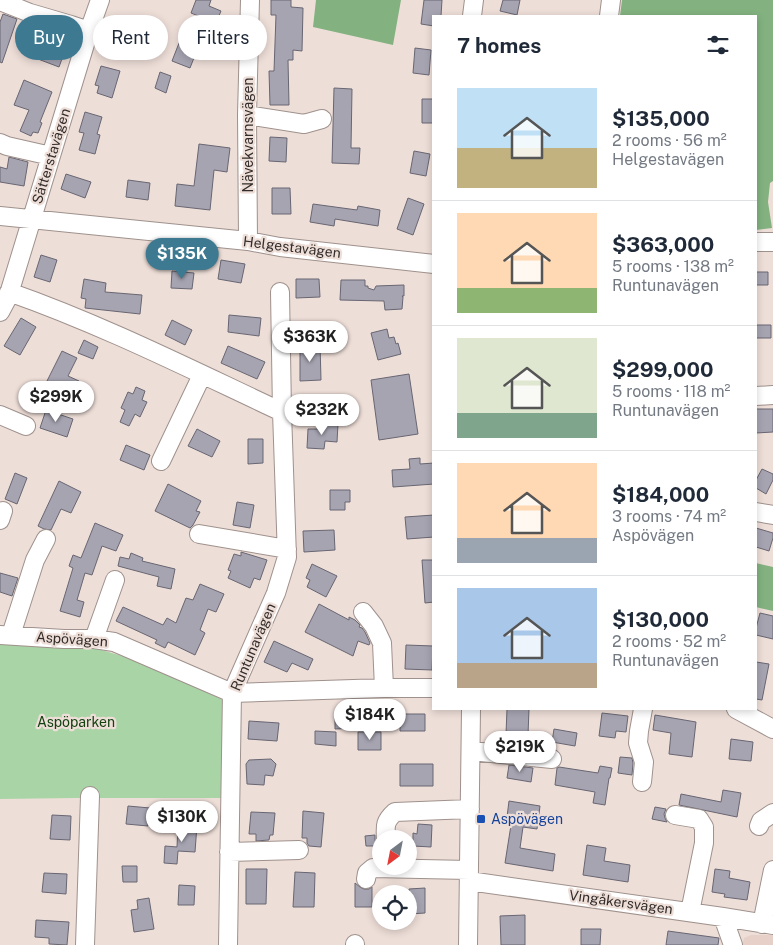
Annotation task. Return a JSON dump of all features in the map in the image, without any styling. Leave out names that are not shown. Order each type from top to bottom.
[{"type":"street","name":"Sätterstavägen","points":[[0,312],[8,297],[100,0]]},
{"type":"street","name":"Nävekvarnsvägen","points":[[248,241],[247,115],[250,0]]},
{"type":"street","points":[[472,15],[474,0]]},
{"type":"street","points":[[609,15],[611,0]]},
{"type":"street","points":[[0,1],[30,13],[89,31]]},
{"type":"street","points":[[247,115],[304,124],[322,119]]},
{"type":"street","points":[[0,143],[51,156]]},
{"type":"street","name":"Helgestavägen","points":[[0,216],[248,241],[280,247],[432,264]]},
{"type":"street","points":[[757,242],[773,242]]},
{"type":"street","points":[[9,292],[132,342],[282,412]]},
{"type":"street","name":"Runtunavägen","points":[[228,945],[232,692],[276,593],[287,557],[280,292]]},
{"type":"street","points":[[162,461],[202,375]]},
{"type":"street","points":[[757,396],[773,395]]},
{"type":"street","points":[[0,414],[26,426]]},
{"type":"street","points":[[757,512],[773,514]]},
{"type":"street","points":[[199,534],[287,549]]},
{"type":"street","points":[[6,635],[35,560],[46,540]]},
{"type":"street","points":[[94,639],[115,580]]},
{"type":"street","points":[[363,612],[374,626],[382,643],[384,688]]},
{"type":"street","name":"Aspövägen","points":[[6,635],[94,639],[114,642],[232,692],[432,688]]},
{"type":"street","points":[[468,945],[471,710]]},
{"type":"street","points":[[642,782],[644,762],[638,743],[643,710]]},
{"type":"street","points":[[738,710],[773,729]]},
{"type":"street","points":[[471,751],[552,759]]},
{"type":"street","points":[[85,945],[90,796]]},
{"type":"street","points":[[385,830],[388,819],[395,812],[470,809]]},
{"type":"street","points":[[759,826],[761,821],[773,813]]},
{"type":"street","points":[[675,816],[699,820],[704,827],[704,843],[690,912]]},
{"type":"street","points":[[229,852],[299,850]]},
{"type":"street","name":"Vingåkersvägen","points":[[366,879],[366,873],[372,868],[469,875],[768,925]]},
{"type":"street","points":[[768,925],[773,870]]},
{"type":"street","points":[[723,917],[733,945]]},
{"type":"shaded area","points":[[751,935],[773,935],[773,945],[742,945],[744,938]]},
{"type":"green space","points":[[316,0],[401,0],[393,45],[313,27]]},
{"type":"green space","points":[[622,0],[773,0],[773,181],[770,183],[768,202],[772,228],[757,230],[757,15],[620,15]]},
{"type":"green space","points":[[757,563],[773,567],[773,611],[757,607]]},
{"type":"green space","name":"Aspöparken","points":[[0,642],[95,648],[125,657],[223,700],[224,798],[0,799]]},
{"type":"building","points":[[196,0],[211,0],[209,6],[221,11],[219,15],[196,15],[191,13]]},
{"type":"building","points":[[271,0],[291,0],[291,7],[303,8],[302,51],[293,50],[293,60],[288,60],[289,105],[270,105],[269,71],[274,71],[276,15],[271,15]]},
{"type":"building","points":[[424,0],[442,0],[441,15],[432,15],[432,26],[421,24]]},
{"type":"building","points":[[503,0],[520,0],[517,15],[500,11]]},
{"type":"building","points":[[3,14],[15,18],[15,25],[2,63],[0,62],[0,22]]},
{"type":"building","points":[[178,46],[178,60],[193,60],[190,68],[172,61]]},
{"type":"building","points":[[415,48],[431,50],[429,75],[413,73]]},
{"type":"building","points":[[41,60],[62,60],[59,67]]},
{"type":"building","points":[[101,66],[120,71],[112,98],[97,93],[99,86],[95,85]]},
{"type":"building","points":[[160,72],[171,76],[166,93],[155,88]]},
{"type":"building","points":[[24,80],[52,92],[40,122],[42,123],[38,133],[33,132],[31,136],[20,131],[29,110],[14,105]]},
{"type":"building","points":[[334,88],[352,89],[351,148],[360,148],[359,164],[332,163]]},
{"type":"building","points":[[422,99],[432,99],[432,123],[422,123]]},
{"type":"building","points":[[85,112],[102,117],[97,134],[100,135],[95,154],[79,150],[84,133],[79,132]]},
{"type":"building","points":[[270,137],[287,138],[286,162],[269,161]]},
{"type":"building","points":[[199,144],[230,148],[227,172],[214,170],[210,210],[175,206],[177,184],[194,186]]},
{"type":"building","points":[[414,151],[430,154],[426,176],[410,173]]},
{"type":"building","points":[[9,157],[28,162],[24,186],[0,182],[0,167],[7,169]]},
{"type":"building","points":[[66,174],[91,182],[85,198],[61,189]]},
{"type":"building","points":[[128,180],[150,183],[148,200],[126,197]]},
{"type":"building","points":[[272,188],[290,188],[291,214],[272,214]]},
{"type":"building","points":[[408,198],[424,204],[413,235],[397,229]]},
{"type":"building","points":[[313,204],[357,210],[358,206],[380,210],[378,226],[335,219],[334,226],[310,222]]},
{"type":"building","points":[[41,255],[57,260],[50,282],[34,277]]},
{"type":"building","points":[[221,260],[245,264],[241,283],[218,279]]},
{"type":"building","points":[[172,271],[194,273],[192,289],[171,288]]},
{"type":"building","points":[[757,272],[768,272],[768,285],[757,285]]},
{"type":"building","points":[[84,279],[106,283],[105,292],[142,295],[140,314],[85,308],[86,299],[81,298]]},
{"type":"building","points":[[296,279],[319,279],[320,297],[296,298]]},
{"type":"building","points":[[341,280],[365,280],[365,286],[374,290],[376,286],[404,285],[402,309],[385,310],[384,301],[340,300]]},
{"type":"building","points":[[229,315],[261,318],[259,336],[228,332]]},
{"type":"building","points":[[21,318],[36,327],[20,355],[4,346]]},
{"type":"building","points":[[172,320],[192,330],[185,345],[165,335]]},
{"type":"building","points":[[757,325],[771,325],[771,338],[757,338]]},
{"type":"building","points":[[387,329],[389,338],[394,337],[396,344],[398,343],[401,354],[378,360],[371,333]]},
{"type":"building","points":[[84,340],[98,347],[93,359],[78,353]]},
{"type":"building","points":[[320,344],[321,380],[300,381],[300,345]]},
{"type":"building","points":[[228,346],[265,362],[257,379],[221,363]]},
{"type":"building","points":[[62,351],[77,358],[68,376],[79,381],[70,400],[44,387]]},
{"type":"building","points":[[409,374],[418,434],[379,440],[371,380]]},
{"type":"building","points":[[136,387],[145,391],[142,400],[147,402],[140,417],[135,414],[129,426],[120,422],[125,410],[121,408],[128,392],[133,394]]},
{"type":"building","points":[[757,409],[773,409],[773,432],[757,433]]},
{"type":"building","points":[[46,410],[73,419],[67,437],[40,428]]},
{"type":"building","points":[[321,423],[338,424],[337,442],[325,441],[324,449],[307,448],[308,429],[321,429]]},
{"type":"building","points":[[197,429],[220,441],[212,457],[188,446]]},
{"type":"building","points":[[248,439],[263,439],[263,463],[248,464]]},
{"type":"building","points":[[126,445],[150,455],[144,470],[120,460]]},
{"type":"building","points":[[420,458],[420,464],[432,463],[432,484],[393,487],[392,470],[410,469],[409,459]]},
{"type":"building","points":[[762,469],[773,474],[773,480],[766,494],[757,489],[757,478]]},
{"type":"building","points":[[15,473],[27,478],[17,504],[5,499]]},
{"type":"building","points":[[59,481],[81,492],[71,513],[61,509],[51,530],[44,529],[38,526]]},
{"type":"building","points":[[168,484],[201,501],[196,511],[200,512],[190,528],[155,511]]},
{"type":"building","points":[[330,490],[350,490],[350,502],[345,502],[345,510],[330,510]]},
{"type":"building","points":[[237,502],[254,505],[250,528],[233,525]]},
{"type":"building","points":[[432,515],[432,537],[407,539],[405,517]]},
{"type":"building","points":[[95,523],[123,535],[116,551],[102,546],[92,575],[85,573],[77,600],[84,602],[80,617],[60,611],[73,568],[69,566],[73,555],[81,558]]},
{"type":"building","points":[[757,528],[773,533],[769,551],[757,547]]},
{"type":"building","points":[[334,530],[335,550],[304,552],[303,531]]},
{"type":"building","points":[[241,552],[267,560],[260,580],[254,578],[250,588],[228,578],[231,571],[228,570],[234,554],[241,556]]},
{"type":"building","points":[[131,553],[143,558],[142,561],[175,569],[171,589],[157,586],[159,577],[118,566],[120,557],[129,559]]},
{"type":"building","points":[[422,560],[432,560],[432,602],[425,603]]},
{"type":"building","points":[[312,564],[337,576],[326,597],[307,587],[310,580],[306,578]]},
{"type":"building","points":[[0,573],[18,578],[12,596],[0,592]]},
{"type":"building","points":[[200,584],[224,594],[216,612],[208,609],[200,630],[205,633],[195,655],[168,642],[165,648],[155,643],[157,640],[116,621],[123,607],[163,625],[167,618],[176,623],[186,598],[193,600]]},
{"type":"building","points":[[319,604],[349,620],[349,617],[355,620],[365,632],[370,643],[369,645],[358,641],[353,656],[305,632]]},
{"type":"building","points":[[760,613],[773,616],[773,639],[757,635]]},
{"type":"building","points":[[274,641],[313,659],[308,670],[292,663],[287,672],[264,662]]},
{"type":"building","points":[[406,645],[432,646],[432,670],[405,669]]},
{"type":"building","points":[[757,662],[769,664],[762,700],[757,699]]},
{"type":"building","points":[[507,710],[529,710],[528,735],[506,734]]},
{"type":"building","points":[[335,712],[357,712],[357,728],[335,729]]},
{"type":"building","points":[[602,713],[628,716],[626,732],[616,731],[615,738],[599,736]]},
{"type":"building","points":[[400,714],[425,714],[425,731],[400,731]]},
{"type":"building","points":[[655,715],[696,722],[692,757],[669,754],[671,733],[653,730]]},
{"type":"building","points":[[249,721],[279,723],[277,741],[248,739]]},
{"type":"building","points":[[554,729],[577,733],[575,746],[552,742]]},
{"type":"building","points":[[315,731],[336,732],[336,746],[315,744]]},
{"type":"building","points":[[358,732],[381,732],[381,750],[358,750]]},
{"type":"building","points":[[731,739],[753,742],[751,761],[729,759]]},
{"type":"building","points":[[620,757],[632,758],[632,775],[618,773]]},
{"type":"building","points":[[271,759],[276,764],[273,776],[265,775],[264,785],[247,784],[246,764],[249,760]]},
{"type":"building","points":[[400,764],[433,764],[433,786],[400,786]]},
{"type":"building","points":[[509,765],[533,768],[531,782],[507,778]]},
{"type":"building","points":[[600,766],[612,768],[605,805],[593,803],[595,792],[555,785],[557,768],[559,767],[598,773]]},
{"type":"building","points":[[723,790],[741,793],[737,817],[679,805],[681,794],[721,802]]},
{"type":"building","points":[[509,801],[540,806],[537,829],[523,827],[520,848],[555,854],[553,871],[505,863],[511,825],[506,825]]},
{"type":"building","points":[[128,806],[150,808],[148,826],[126,824]]},
{"type":"building","points":[[655,807],[666,809],[664,814],[667,822],[652,819]]},
{"type":"building","points":[[303,811],[324,813],[321,847],[309,846],[307,838],[302,838]]},
{"type":"building","points":[[251,812],[275,813],[273,835],[270,835],[269,840],[256,841],[256,834],[249,834]]},
{"type":"building","points":[[52,815],[71,816],[70,840],[50,839]]},
{"type":"building","points":[[178,824],[197,825],[195,852],[178,851],[177,864],[164,863],[165,846],[177,847]]},
{"type":"building","points":[[418,824],[432,825],[431,847],[418,846]]},
{"type":"building","points":[[372,835],[372,846],[366,846],[365,836]]},
{"type":"building","points":[[587,845],[606,848],[604,861],[630,865],[628,882],[583,875]]},
{"type":"building","points":[[122,866],[137,866],[137,882],[123,882]]},
{"type":"building","points":[[246,869],[267,869],[266,904],[246,904]]},
{"type":"building","points":[[715,869],[730,871],[729,878],[750,882],[747,900],[724,897],[725,894],[712,892]]},
{"type":"building","points":[[295,872],[315,873],[314,907],[293,907]]},
{"type":"building","points":[[44,873],[67,874],[66,894],[42,892]]},
{"type":"building","points":[[355,883],[364,889],[372,887],[372,907],[355,907]]},
{"type":"building","points":[[179,885],[195,886],[194,905],[178,905]]},
{"type":"building","points":[[417,888],[425,888],[425,913],[417,914]]},
{"type":"building","points":[[149,898],[154,929],[134,932],[131,910],[138,909],[137,900]]},
{"type":"building","points":[[525,915],[525,945],[501,945],[500,916]]},
{"type":"building","points":[[36,920],[69,922],[67,945],[49,944],[49,938],[35,937]]},
{"type":"building","points":[[581,929],[601,929],[600,945],[581,945]]},
{"type":"building","points":[[668,931],[719,938],[718,945],[666,945]]},
{"type":"place","name":"Aspövägen","points":[[481,819]]}]
